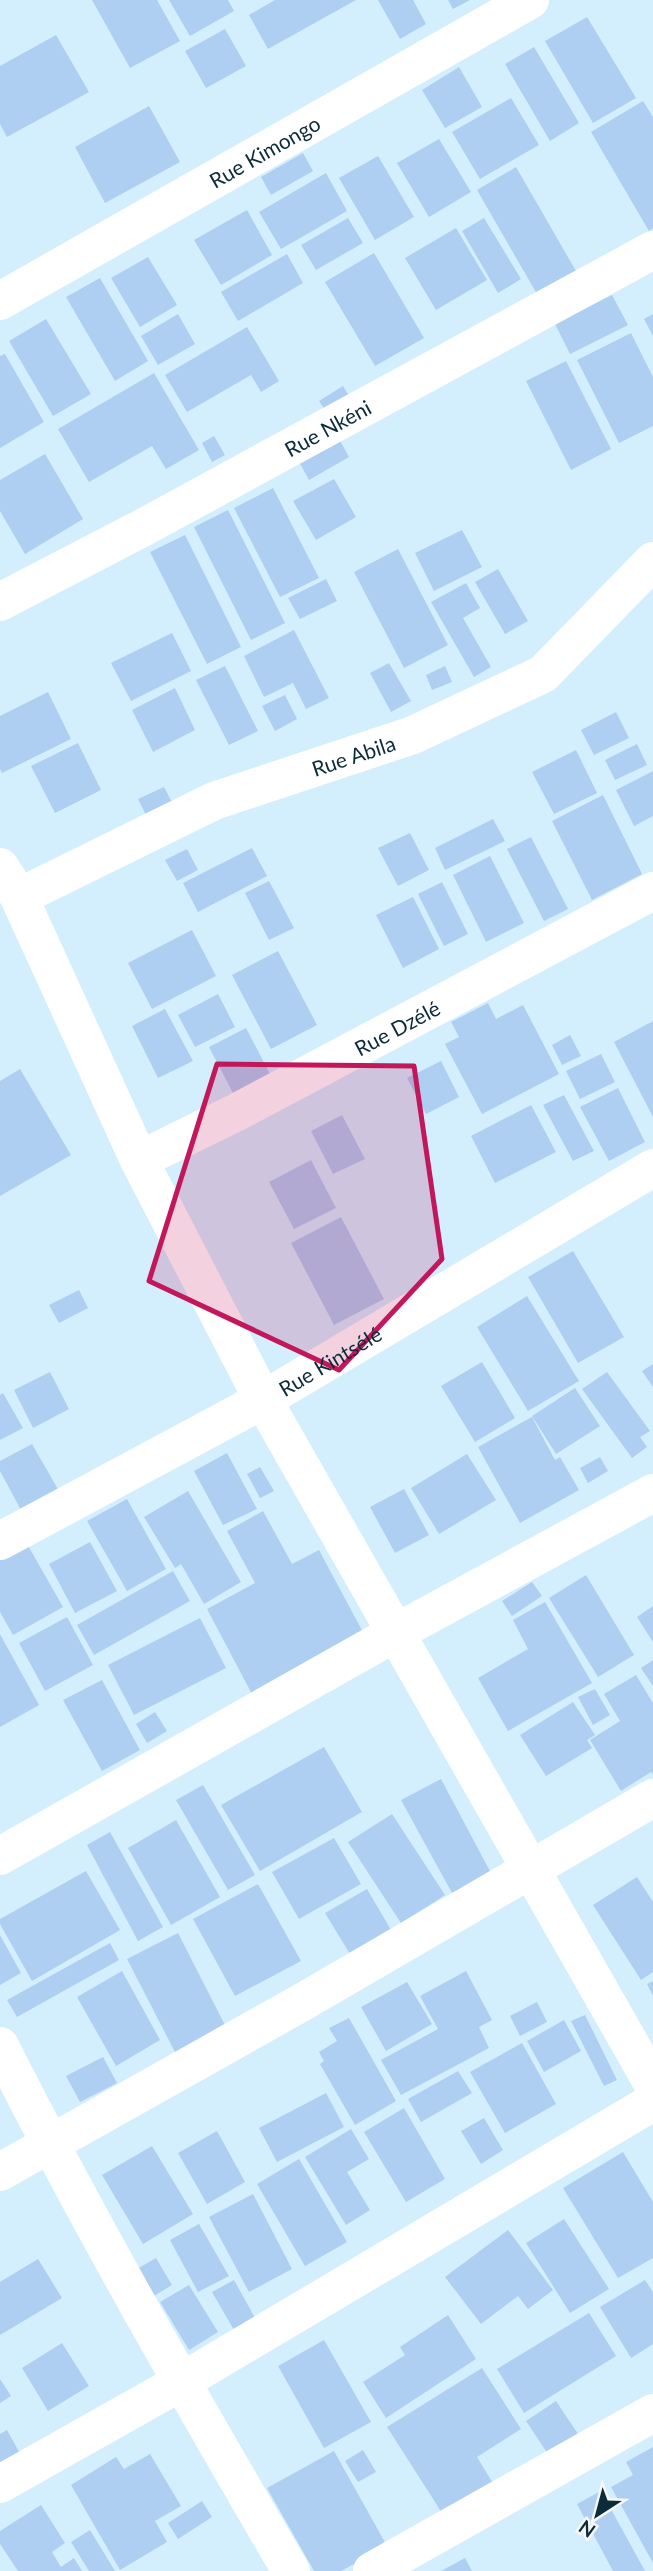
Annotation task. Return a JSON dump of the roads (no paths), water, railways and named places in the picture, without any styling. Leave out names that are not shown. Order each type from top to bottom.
[{"type":"street","name":"Rue Kimongo","points":[[0,301],[530,0]]},
{"type":"street","name":"Rue Nkéni","points":[[0,602],[146,526],[653,250]]},
{"type":"street","name":"Rue Abila","points":[[10,882],[214,801],[412,735],[543,674],[653,561]]},
{"type":"street","points":[[10,882],[139,1160],[263,1400],[653,2084]]},
{"type":"street","name":"Rue Dzélé","points":[[139,1160],[237,1112],[653,891]]},
{"type":"street","name":"Rue Kintsélé","points":[[0,1541],[263,1400],[653,1168]]},
{"type":"street","points":[[0,1856],[397,1632],[653,1493]]},
{"type":"street","points":[[0,2172],[306,2000],[653,1798]]},
{"type":"street","points":[[0,2046],[49,2144],[181,2382],[291,2571]]},
{"type":"street","points":[[0,2484],[181,2382],[653,2102]]},
{"type":"street","points":[[372,2571],[653,2413]]}]
